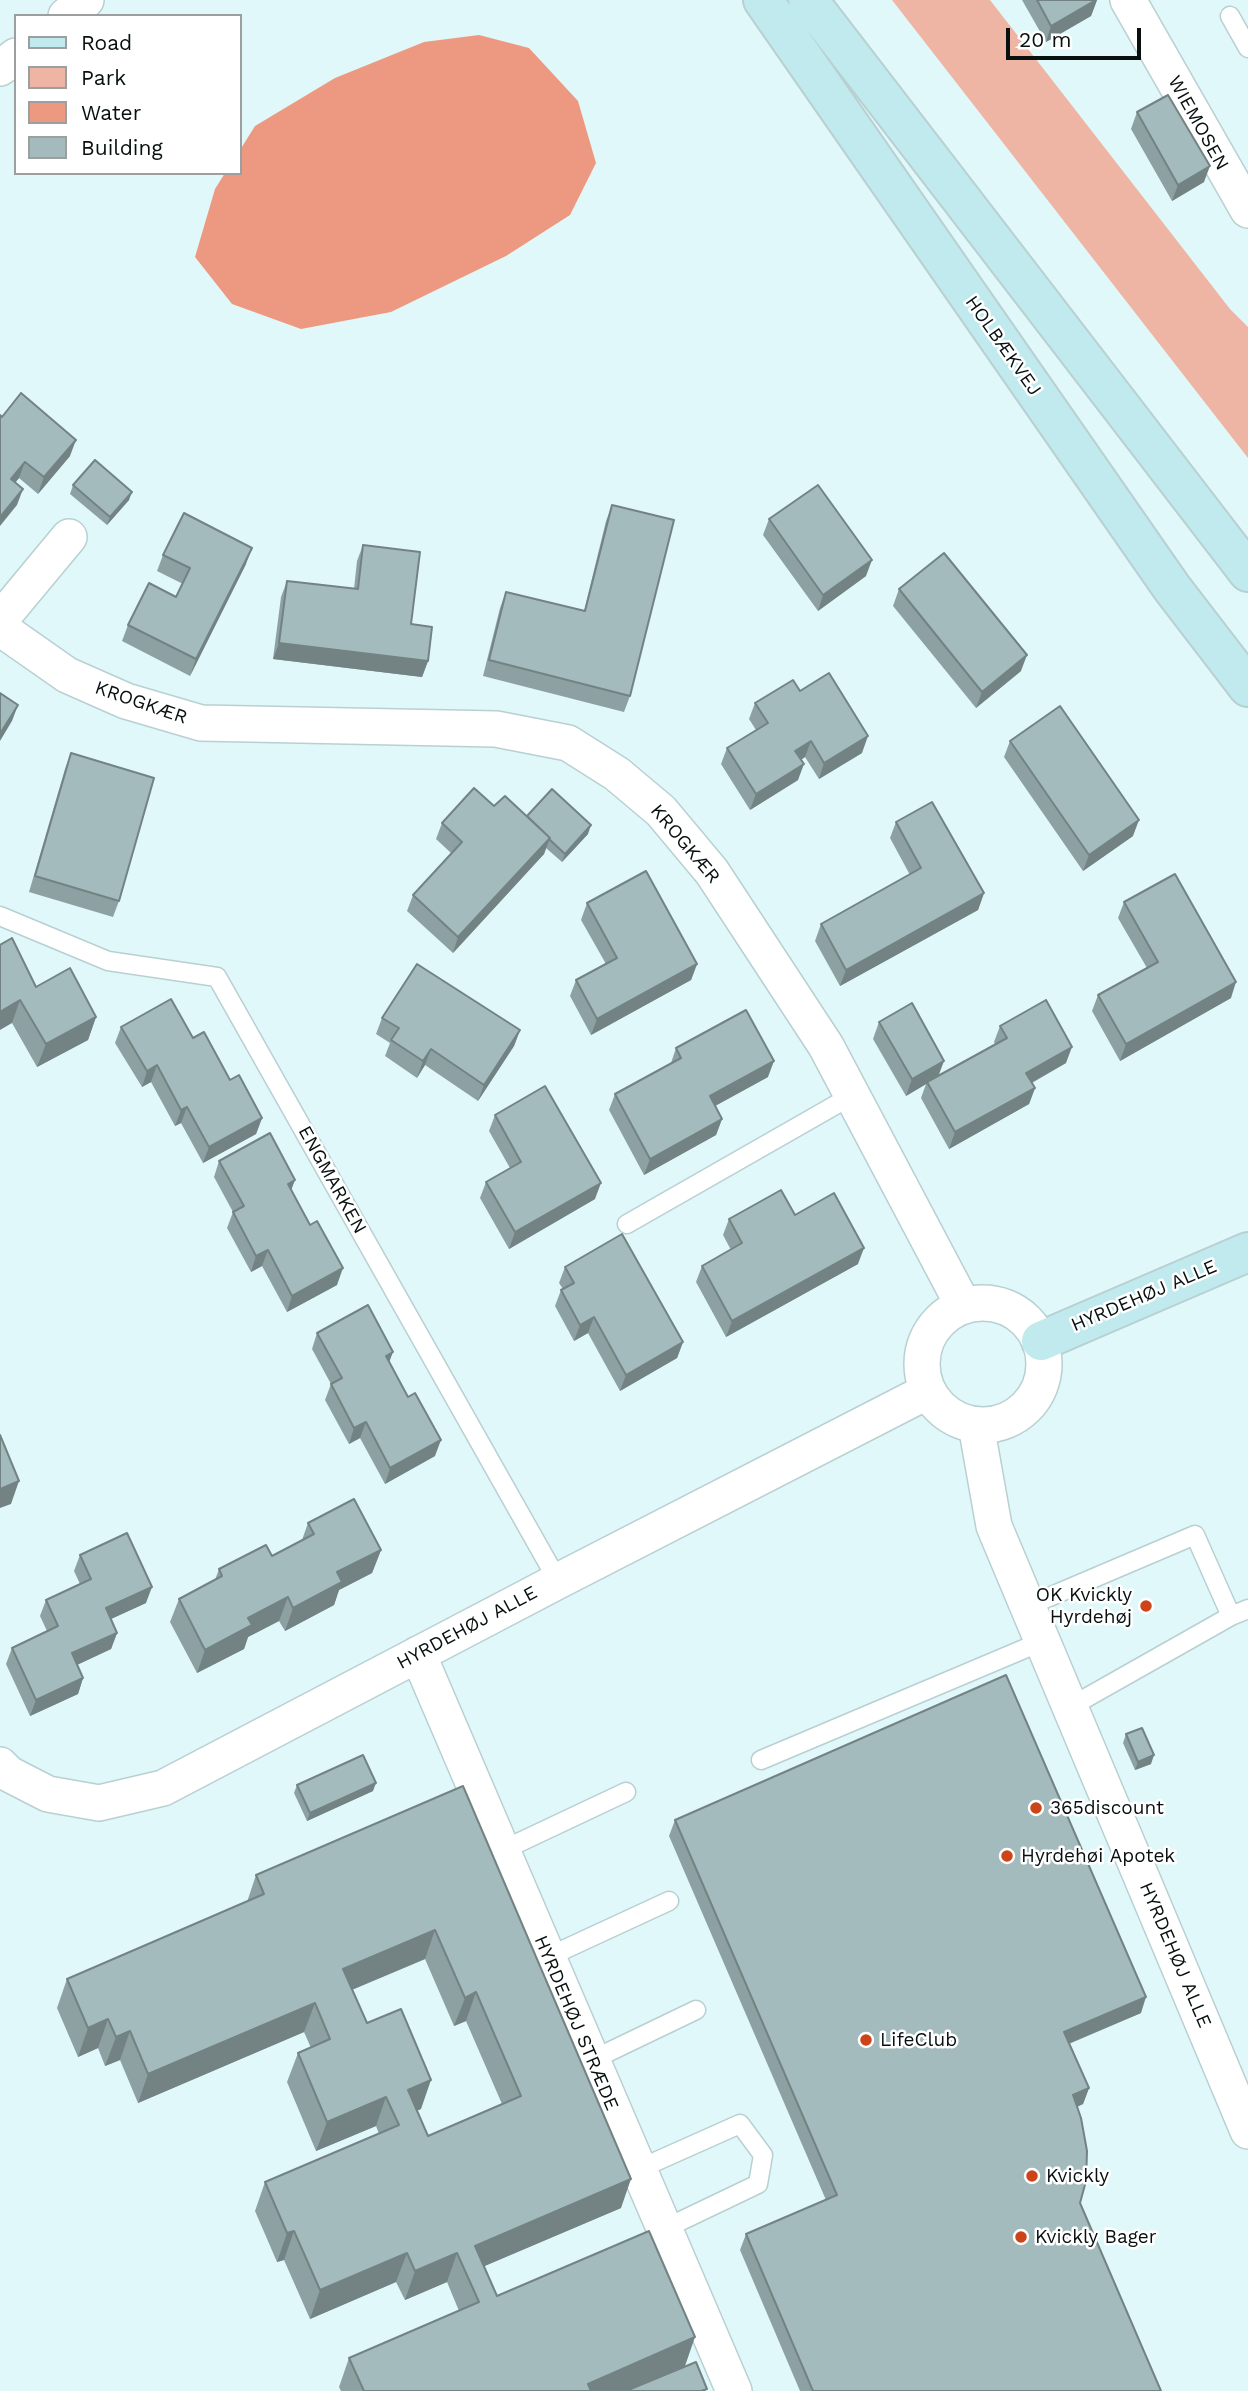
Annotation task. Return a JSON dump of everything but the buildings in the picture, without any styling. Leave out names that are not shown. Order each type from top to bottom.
[{"type":"street","points":[[68,14],[86,0]]},
{"type":"street","name":"HOLBÆKVEJ","points":[[763,0],[1164,576],[1248,687]]},
{"type":"street","points":[[807,0],[1248,572]]},
{"type":"street","name":"WIEMOSEN","points":[[1128,0],[1247,206]]},
{"type":"street","points":[[0,68],[14,57]]},
{"type":"street","points":[[0,620],[69,537]]},
{"type":"street","name":"KROGKÆR","points":[[0,628],[67,675],[125,701],[201,723],[496,729],[568,743],[617,774],[661,811],[712,872],[827,1046],[963,1305]]},
{"type":"street","name":"HYRDEHØJ ALLE","points":[[1041,1341],[1248,1252]]},
{"type":"street","points":[[986,1302],[1009,1307],[1028,1321],[1041,1341],[1045,1361],[1042,1383],[1032,1401],[1017,1416],[998,1424],[976,1425],[957,1419],[939,1408],[928,1391],[922,1371],[923,1350],[931,1331],[944,1315],[963,1305],[986,1302]]},
{"type":"street","name":"HYRDEHØJ ALLE","points":[[0,1765],[9,1774],[48,1794],[99,1803],[163,1788],[928,1391]]},
{"type":"street","name":"HYRDEHØJ ALLE","points":[[976,1425],[995,1526],[1248,2131]]},
{"type":"street","name":"HYRDEHØJ STRÆDE","points":[[418,1654],[734,2391]]},
{"type":"lane","points":[[1230,16],[1248,48]]},
{"type":"lane","name":"ENGMARKEN","points":[[0,916],[108,961],[217,977],[558,1581]]},
{"type":"lane","points":[[627,1224],[853,1096]]},
{"type":"lane","points":[[1028,1606],[1195,1535],[1240,1612],[1070,1707]]},
{"type":"lane","points":[[761,1760],[1043,1641]]},
{"type":"lane","points":[[501,1851],[626,1792]]},
{"type":"lane","points":[[548,1957],[669,1900]]},
{"type":"lane","points":[[592,2060],[696,2010]]},
{"type":"lane","points":[[639,2169],[740,2124],[764,2155],[758,2184],[664,2229]]},
{"type":"green space","points":[[892,0],[990,0],[1230,309],[1248,327],[1248,458]]},
{"type":"water","points":[[479,35],[529,48],[578,101],[596,163],[570,215],[506,256],[391,312],[301,329],[232,304],[195,257],[215,189],[224,175],[242,175],[242,147],[255,126],[335,78],[424,42]]},
{"type":"place","name":"OK Kvickly Hyrdehøj","points":[[1146,1606]]},
{"type":"place","name":"365discount","points":[[1036,1808]]},
{"type":"place","name":"Hyrdehøi Apotek","points":[[1007,1856]]},
{"type":"place","name":"LifeClub","points":[[866,2040]]},
{"type":"place","name":"Kvickly","points":[[1032,2176]]},
{"type":"place","name":"Kvickly Bager","points":[[1021,2237]]}]
